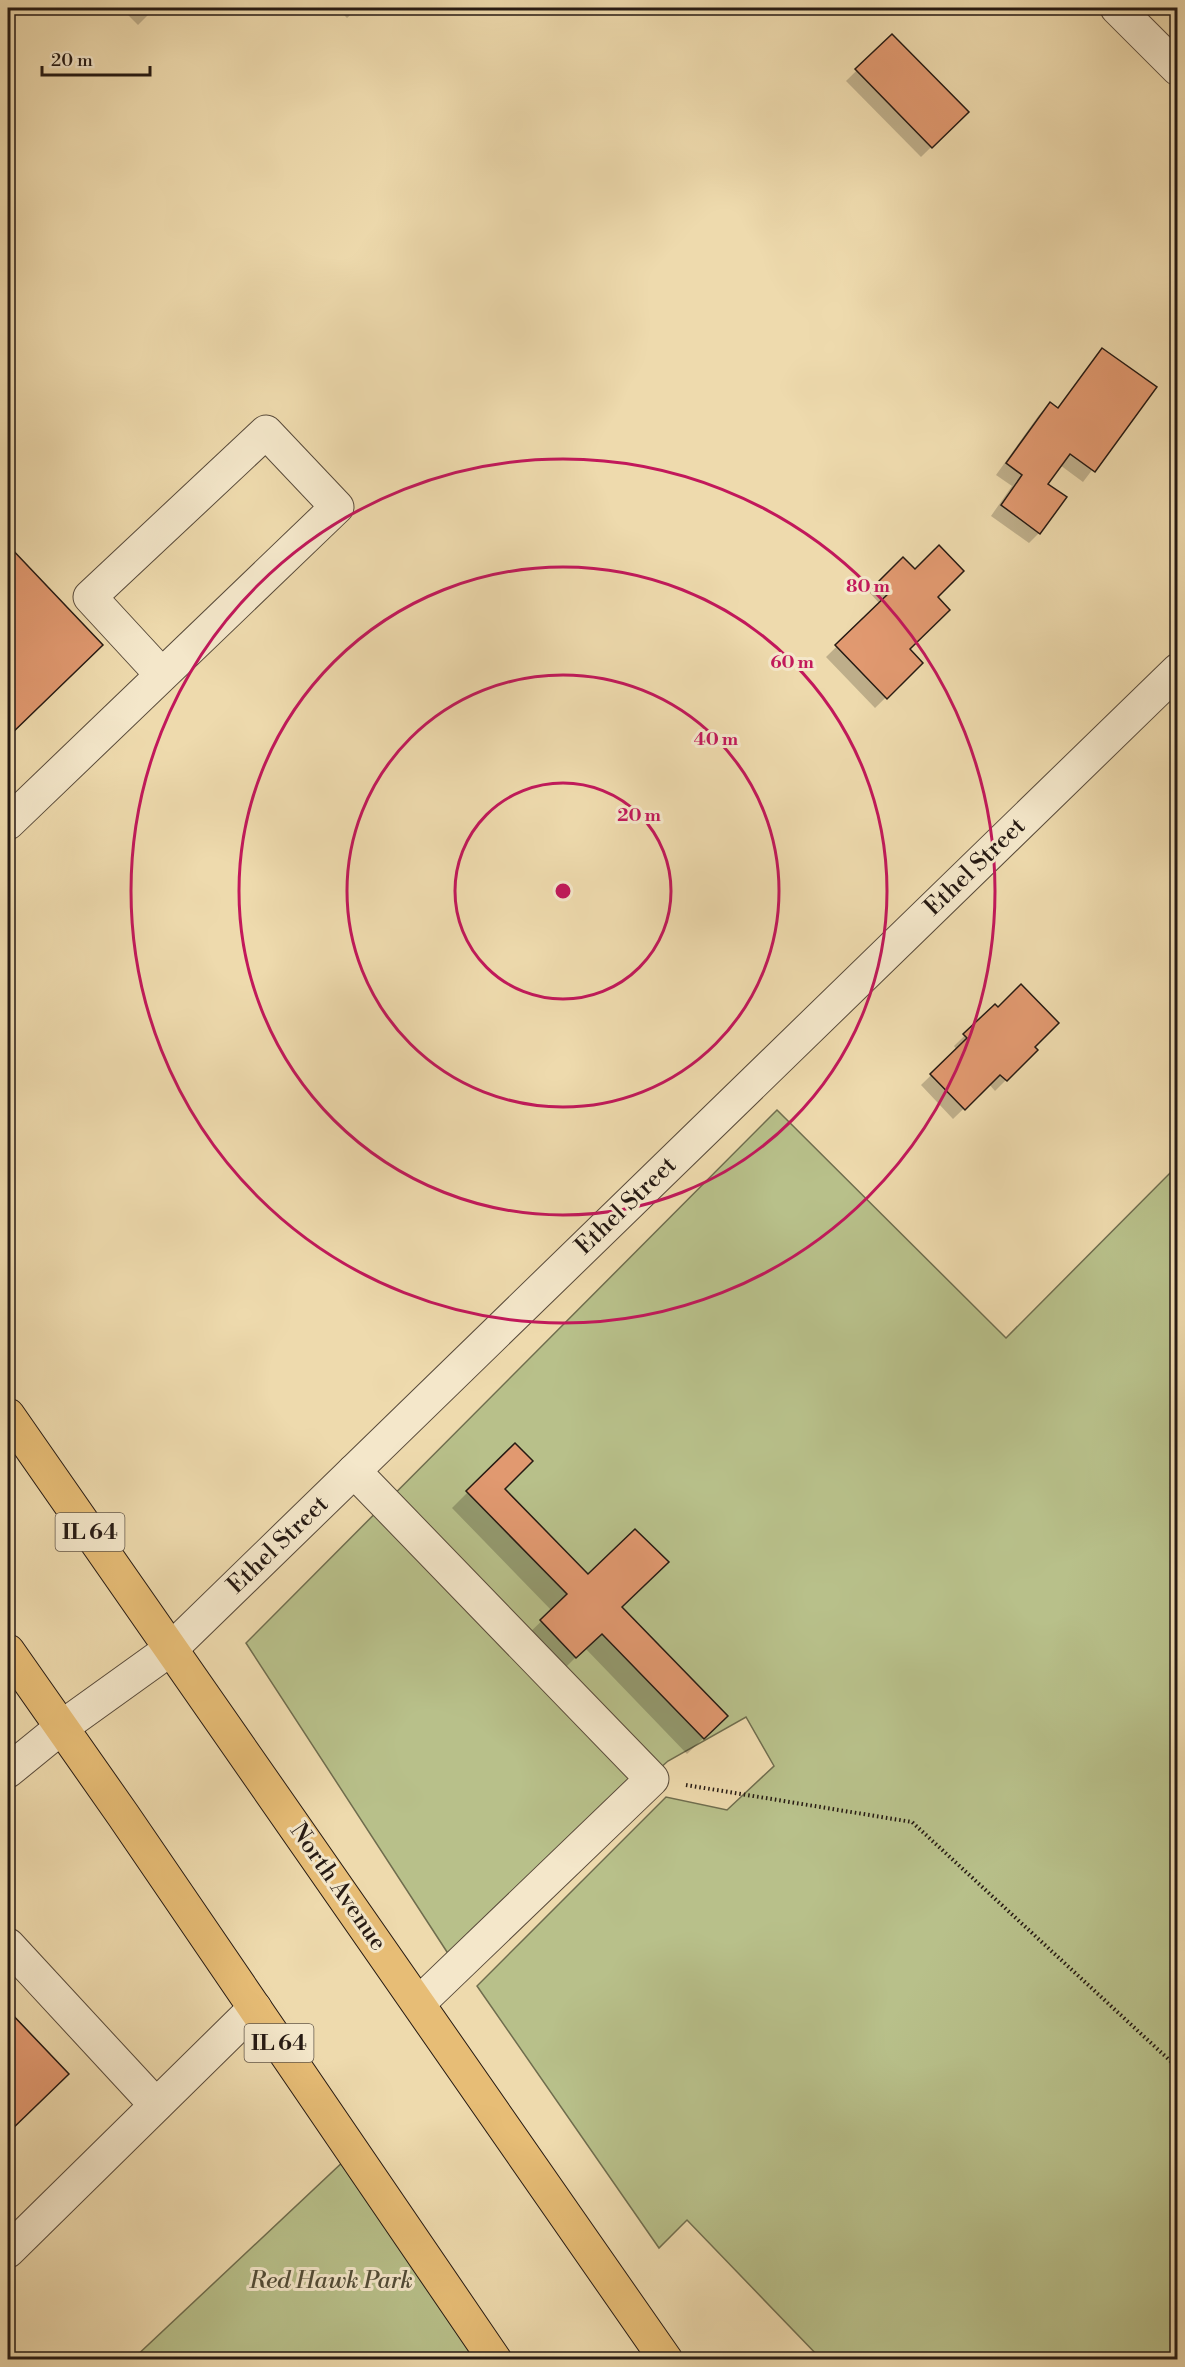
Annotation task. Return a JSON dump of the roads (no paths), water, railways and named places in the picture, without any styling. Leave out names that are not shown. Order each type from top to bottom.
[{"type":"main road","name":"North Avenue","points":[[8,1415],[666,2360]]},
{"type":"main road","name":"IL 64","points":[[8,1651],[495,2360]]},
{"type":"street","points":[[1118,8],[1178,69]]},
{"type":"street","points":[[8,822],[162,675],[337,507],[266,432],[90,597],[162,675]]},
{"type":"street","name":"Ethel Street","points":[[8,1771],[62,1727],[172,1648],[1178,670]]},
{"type":"street","points":[[354,1471],[652,1779],[419,2003]]},
{"type":"street","points":[[8,1945],[156,2105]]},
{"type":"street","points":[[8,2251],[255,2008]]},
{"type":"park label","name":"Red Hawk Park","points":[[331,2281]]}]
